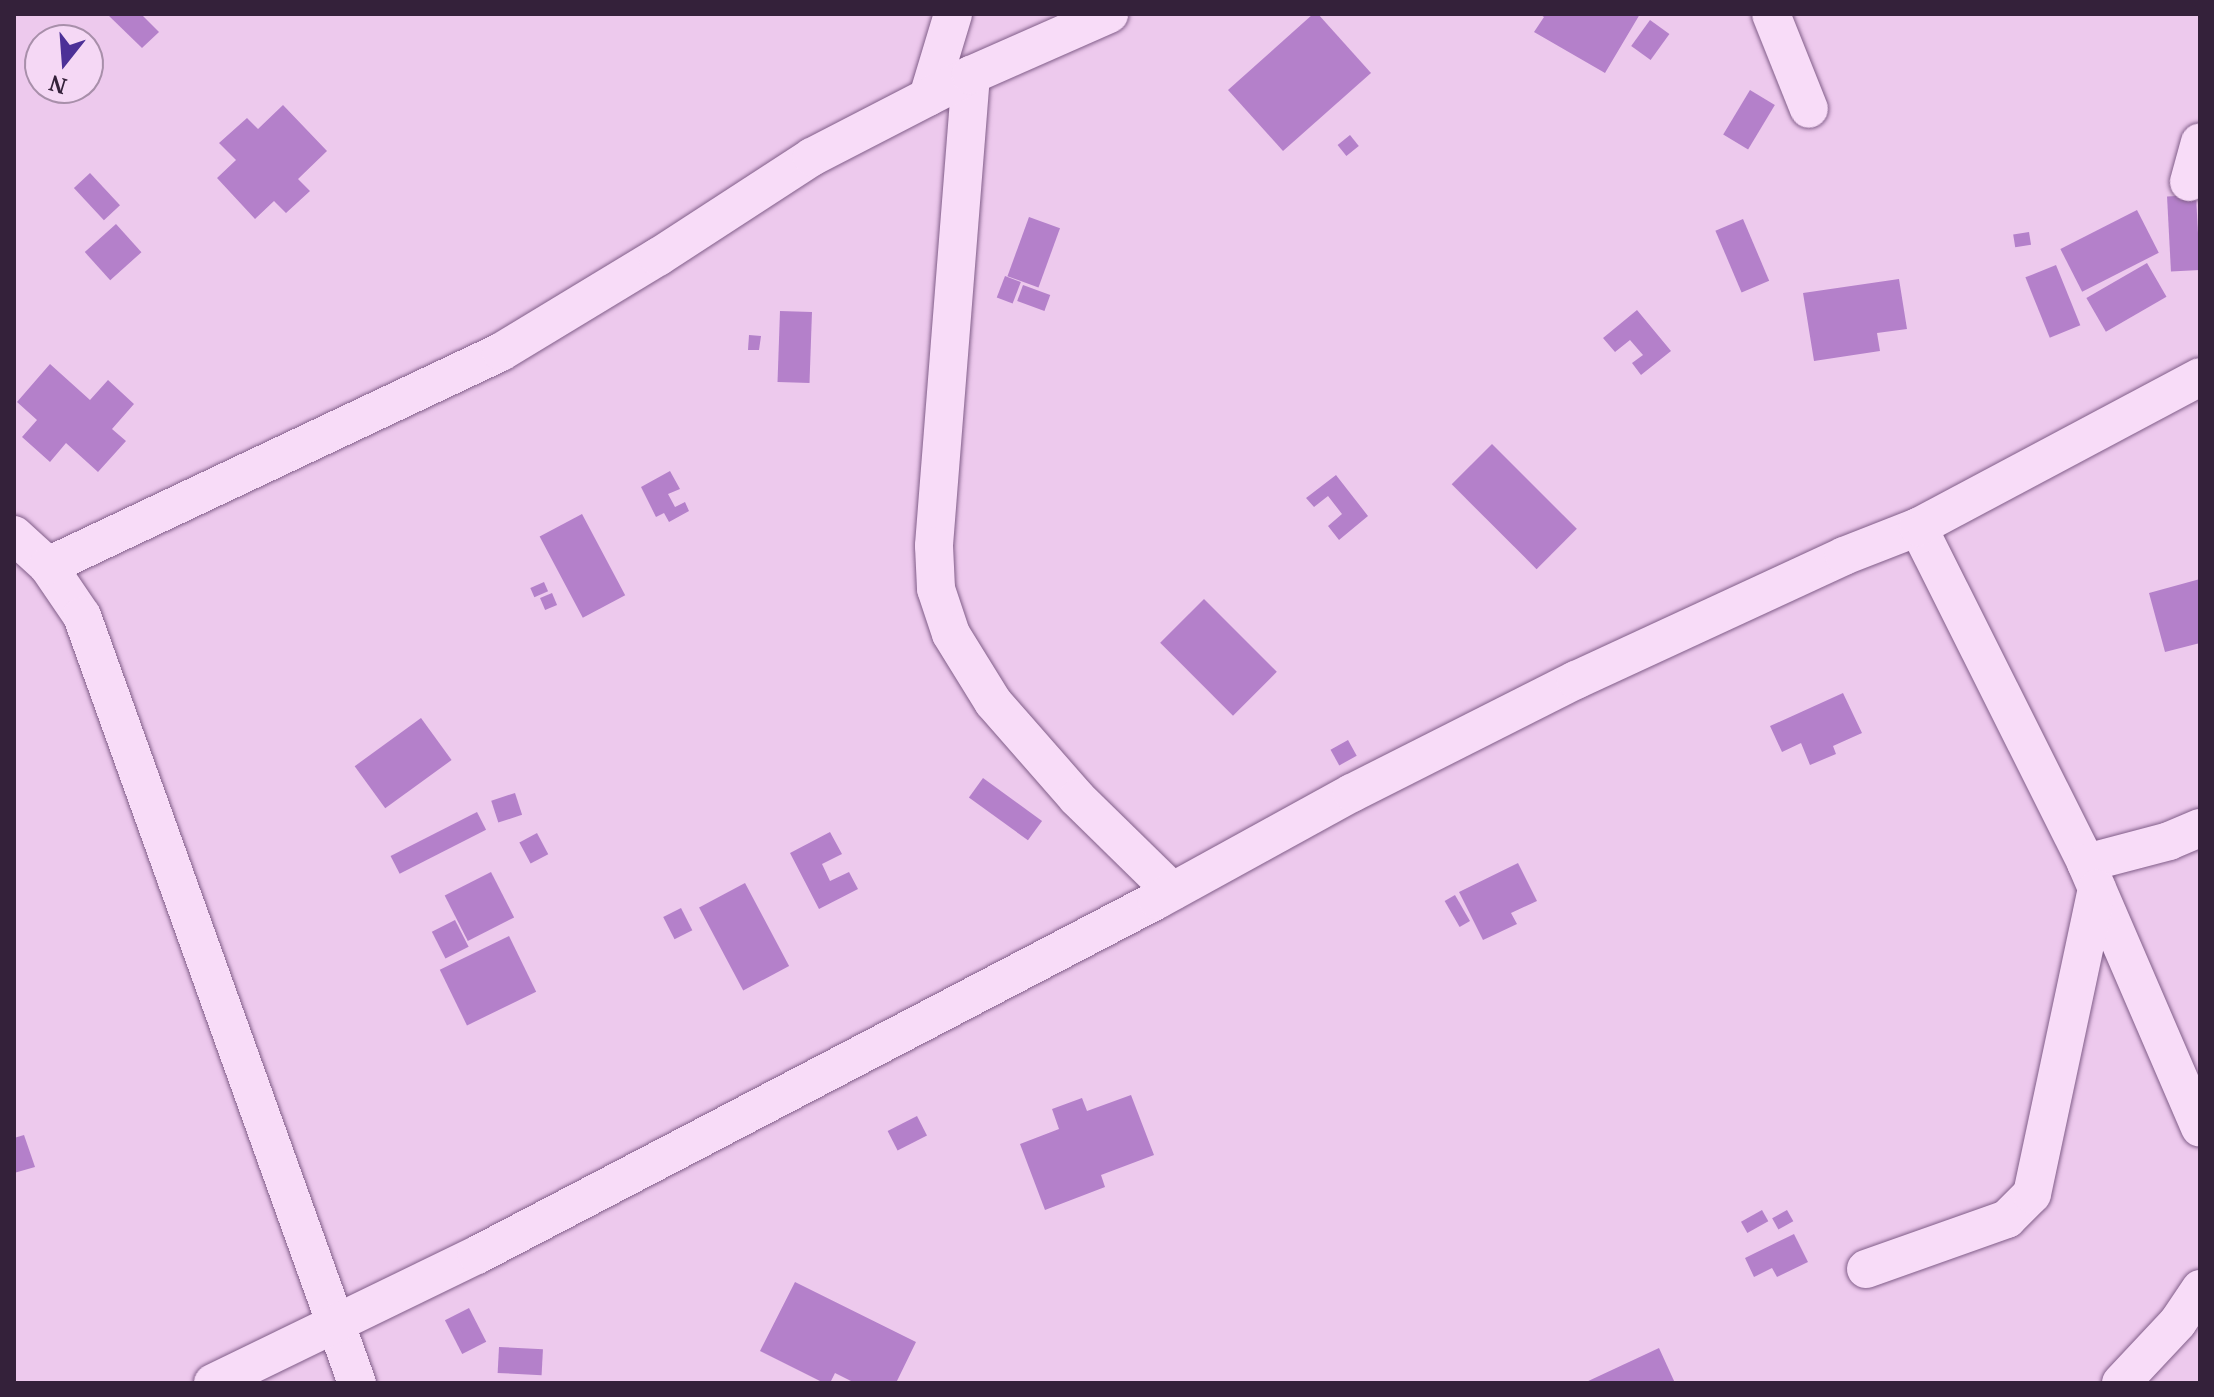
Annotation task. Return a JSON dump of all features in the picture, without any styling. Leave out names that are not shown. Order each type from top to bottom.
[{"type":"street","points":[[928,97],[953,14]]},
{"type":"street","points":[[48,566],[501,352],[658,257],[812,157],[971,75],[1109,14]]},
{"type":"street","points":[[1771,14],[1809,109]]},
{"type":"street","points":[[971,75],[934,546],[936,589],[951,634],[993,702],[1077,798],[1172,891]]},
{"type":"street","points":[[2189,182],[2200,142]]},
{"type":"street","points":[[213,1383],[546,1219],[1172,891],[1280,830],[1576,680],[1844,556],[1918,527],[2200,377]]},
{"type":"street","points":[[1918,527],[2092,876],[2200,1128]]},
{"type":"street","points":[[14,535],[48,566],[82,616],[357,1383]]},
{"type":"street","points":[[2092,876],[2200,828]]},
{"type":"street","points":[[1866,1269],[2007,1219],[2032,1194],[2092,876]]},
{"type":"street","points":[[2121,1383],[2178,1322],[2200,1289]]},
{"type":"building","points":[[107,14],[141,14],[159,32],[142,48]]},
{"type":"building","points":[[1313,14],[1318,14],[1371,73],[1283,151],[1228,90]]},
{"type":"building","points":[[1539,14],[1640,14],[1605,73],[1534,32],[1544,17]]},
{"type":"building","points":[[1650,20],[1669,34],[1651,60],[1631,46]]},
{"type":"building","points":[[1750,90],[1775,105],[1748,150],[1723,135]]},
{"type":"building","points":[[283,105],[327,151],[298,179],[310,191],[286,213],[274,201],[255,219],[217,178],[236,160],[219,143],[247,118],[258,129]]},
{"type":"building","points":[[1350,135],[1359,146],[1346,156],[1338,145]]},
{"type":"building","points":[[90,173],[120,205],[104,220],[74,188]]},
{"type":"building","points":[[2196,195],[2200,270],[2171,271],[2167,197]]},
{"type":"building","points":[[2137,210],[2159,253],[2082,292],[2060,249]]},
{"type":"building","points":[[1029,217],[1060,228],[1038,287],[1007,276]]},
{"type":"building","points":[[1743,219],[1769,281],[1742,292],[1715,231]]},
{"type":"building","points":[[116,224],[141,252],[110,280],[85,252]]},
{"type":"building","points":[[2029,232],[2031,245],[2015,247],[2013,235]]},
{"type":"building","points":[[2147,263],[2166,297],[2106,332],[2086,298]]},
{"type":"building","points":[[2056,265],[2080,325],[2050,338],[2025,277]]},
{"type":"building","points":[[1005,276],[1021,282],[1013,304],[997,297]]},
{"type":"building","points":[[1899,279],[1907,329],[1877,333],[1880,351],[1814,361],[1803,293]]},
{"type":"building","points":[[1023,285],[1050,295],[1044,311],[1017,301]]},
{"type":"building","points":[[1637,310],[1671,351],[1641,375],[1632,363],[1643,355],[1630,340],[1615,352],[1603,338]]},
{"type":"building","points":[[780,311],[812,312],[810,383],[778,382]]},
{"type":"building","points":[[749,335],[761,336],[759,350],[748,350]]},
{"type":"building","points":[[50,364],[90,400],[108,380],[134,404],[112,429],[126,441],[98,472],[66,443],[50,462],[22,437],[37,420],[17,402]]},
{"type":"building","points":[[1492,444],[1577,529],[1537,569],[1452,484]]},
{"type":"building","points":[[670,471],[680,489],[668,494],[675,507],[685,502],[689,511],[669,522],[664,513],[656,517],[641,487]]},
{"type":"building","points":[[1336,475],[1368,516],[1339,540],[1328,526],[1342,514],[1328,496],[1314,507],[1306,498]]},
{"type":"building","points":[[582,514],[625,595],[583,618],[540,537]]},
{"type":"building","points":[[2200,579],[2200,643],[2165,652],[2149,593]]},
{"type":"building","points":[[544,582],[548,591],[534,597],[530,588]]},
{"type":"building","points":[[552,593],[557,605],[545,610],[540,598]]},
{"type":"building","points":[[1204,599],[1277,672],[1233,716],[1160,643]]},
{"type":"building","points":[[1843,693],[1862,733],[1833,746],[1836,754],[1810,765],[1801,743],[1782,752],[1770,726]]},
{"type":"building","points":[[421,718],[452,760],[385,808],[355,766]]},
{"type":"building","points":[[1348,740],[1357,756],[1339,765],[1331,750]]},
{"type":"building","points":[[983,778],[1042,821],[1028,840],[969,797]]},
{"type":"building","points":[[515,793],[522,815],[498,823],[491,801]]},
{"type":"building","points":[[477,812],[486,830],[400,874],[391,856]]},
{"type":"building","points":[[830,832],[842,854],[822,864],[830,881],[849,872],[858,889],[819,909],[790,853]]},
{"type":"building","points":[[537,833],[548,854],[531,864],[519,842]]},
{"type":"building","points":[[1518,863],[1537,901],[1511,913],[1517,924],[1483,940],[1459,892]]},
{"type":"building","points":[[491,872],[514,917],[468,941],[445,896]]},
{"type":"building","points":[[745,883],[789,966],[743,990],[699,907]]},
{"type":"building","points":[[1455,895],[1470,921],[1460,927],[1445,901]]},
{"type":"building","points":[[681,908],[692,930],[675,939],[663,917]]},
{"type":"building","points":[[455,920],[469,947],[445,959],[432,932]]},
{"type":"building","points":[[509,936],[536,992],[467,1025],[440,970]]},
{"type":"building","points":[[1131,1095],[1154,1155],[1101,1175],[1105,1187],[1045,1210],[1020,1144],[1059,1129],[1052,1109],[1082,1098],[1087,1111]]},
{"type":"building","points":[[917,1116],[927,1136],[898,1151],[888,1131]]},
{"type":"building","points":[[24,1135],[35,1167],[14,1173],[14,1138]]},
{"type":"building","points":[[1762,1210],[1768,1221],[1747,1233],[1741,1222]]},
{"type":"building","points":[[1787,1210],[1793,1221],[1778,1230],[1772,1218]]},
{"type":"building","points":[[1794,1234],[1808,1262],[1777,1277],[1772,1268],[1754,1277],[1745,1258]]},
{"type":"building","points":[[795,1282],[916,1342],[896,1383],[855,1383],[835,1373],[830,1383],[824,1383],[760,1351]]},
{"type":"building","points":[[469,1308],[486,1342],[462,1354],[445,1320]]},
{"type":"building","points":[[499,1347],[543,1349],[542,1375],[498,1373]]},
{"type":"building","points":[[1659,1348],[1675,1383],[1584,1383]]}]
